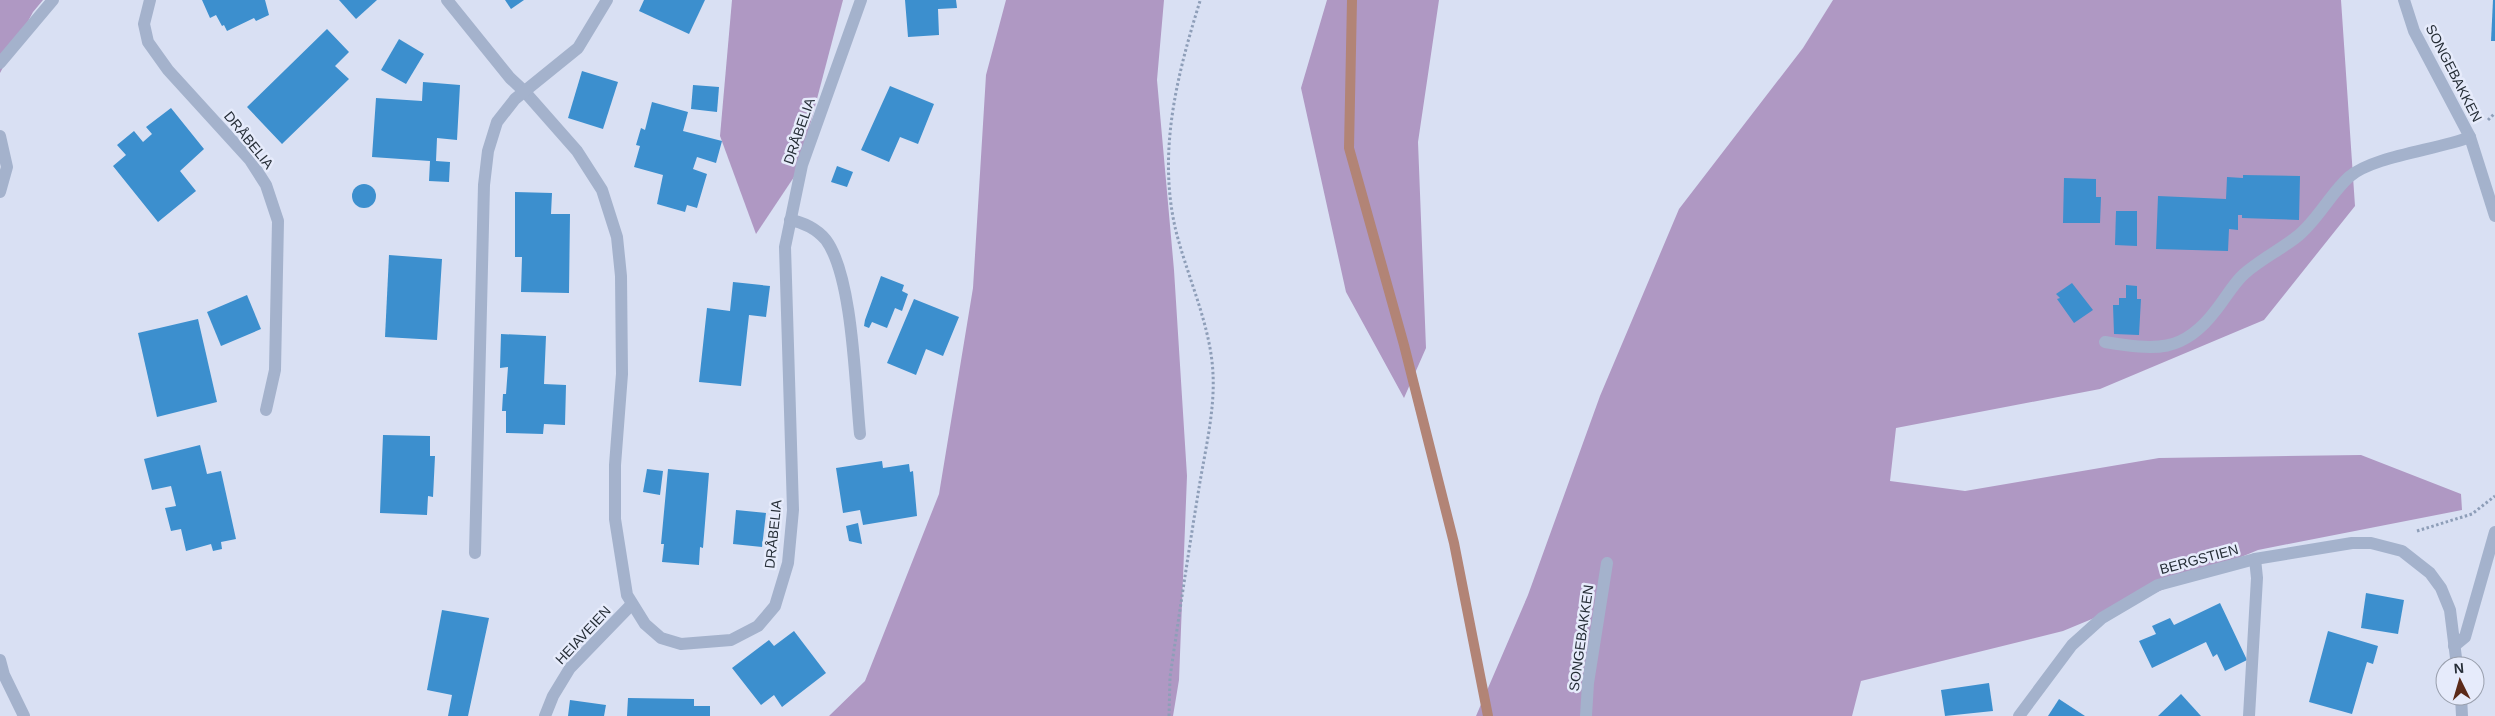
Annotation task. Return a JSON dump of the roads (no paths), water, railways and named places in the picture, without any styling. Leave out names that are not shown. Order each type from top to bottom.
[{"type":"street","points":[[0,63],[53,0]]},
{"type":"street","name":"DRÅBELIA","points":[[150,0],[144,24],[148,42],[168,70],[250,160],[266,185],[278,221],[275,370],[266,410]]},
{"type":"street","name":"DRÅBELIA","points":[[447,0],[510,78],[525,92],[582,159],[602,190],[617,236],[622,276],[622,374],[615,465],[615,519],[627,595],[645,624],[661,638],[681,644],[731,640],[758,626],[775,606],[788,563],[793,510],[785,247],[802,165],[862,0]]},
{"type":"street","points":[[475,553],[484,185],[488,151],[497,122],[515,99],[578,48],[607,0]]},
{"type":"street","name":"SONGEBAKKEN","points":[[2404,0],[2414,31],[2470,136],[2495,216]]},
{"type":"street","points":[[0,136],[7,167],[0,192]]},
{"type":"street","points":[[2105,342],[2144,349],[2179,344],[2205,326],[2243,275],[2300,234],[2320,215],[2348,178],[2368,165],[2446,146],[2470,136]]},
{"type":"street","points":[[790,220],[804,222],[825,238],[837,261],[846,301],[860,434]]},
{"type":"street","points":[[2454,646],[2465,637],[2495,532]]},
{"type":"street","points":[[2255,559],[2352,543],[2371,543],[2402,551],[2430,573],[2441,588],[2450,610],[2456,656]]},
{"type":"street","name":"BERGSTIEN","points":[[2019,716],[2072,645],[2102,618],[2158,585],[2255,559],[2257,578],[2249,716]]},
{"type":"street","name":"SONGEBAKKEN","points":[[1586,716],[1588,683],[1606,563]]},
{"type":"street","name":"HEIAVEIEN","points":[[546,716],[553,696],[570,668],[632,604]]},
{"type":"street","points":[[0,660],[24,716]]},
{"type":"waterway","points":[[1352,0],[1349,148],[1404,345],[1454,543],[1488,716]]}]
